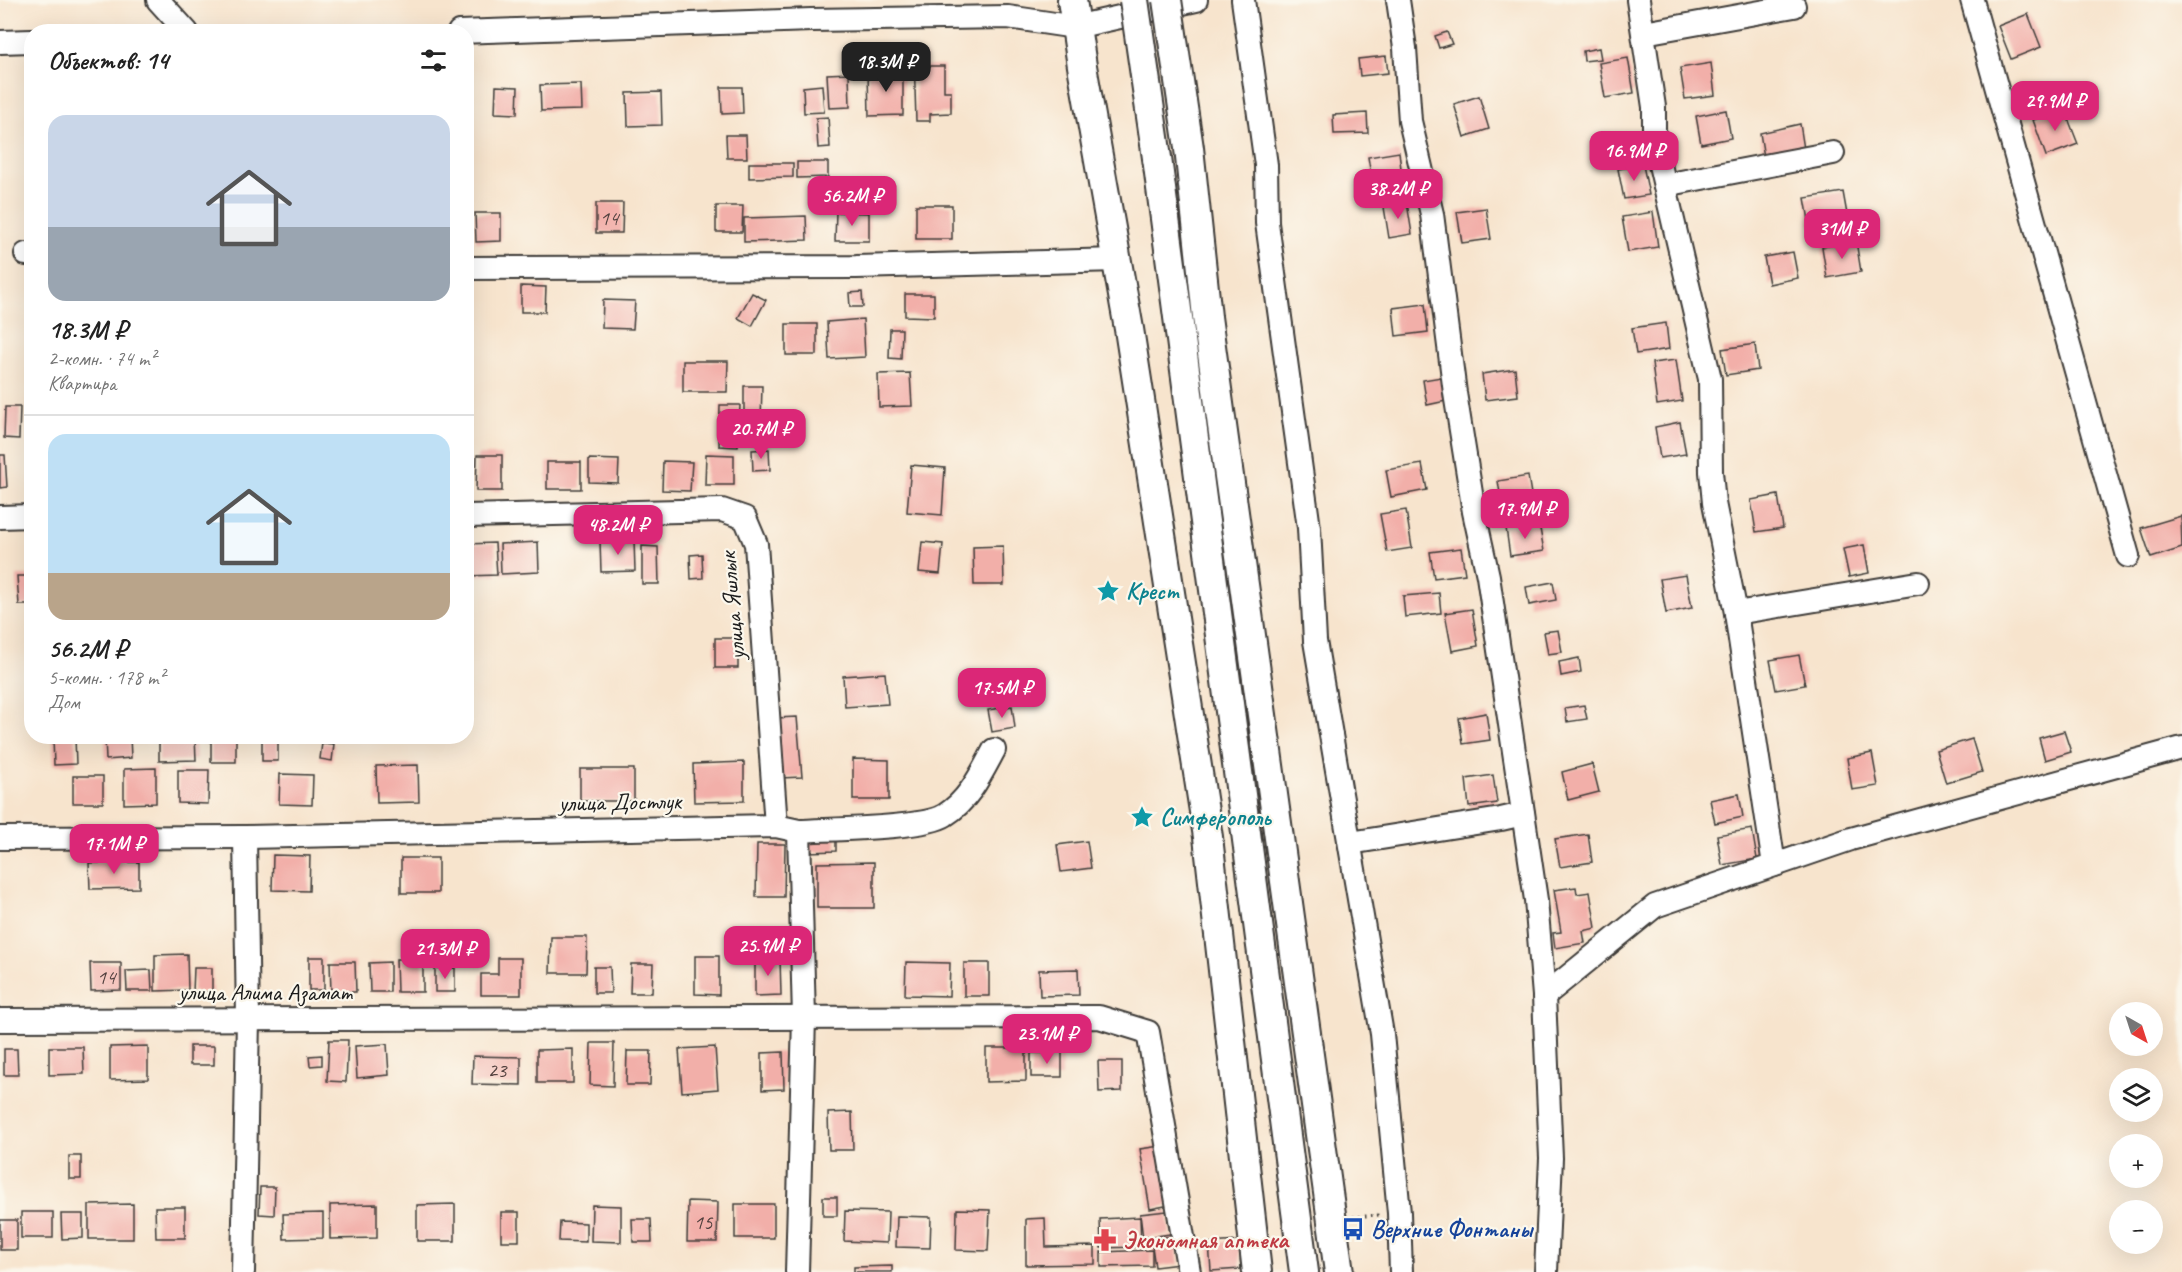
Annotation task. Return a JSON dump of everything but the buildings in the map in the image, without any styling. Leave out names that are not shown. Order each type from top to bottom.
[{"type":"main road","points":[[1134,0],[1157,158],[1304,1272]]},
{"type":"main road","points":[[1167,0],[1189,148],[1211,352],[1339,1272]]},
{"type":"main road","points":[[1074,13],[1117,260],[1208,837],[1255,1267]]},
{"type":"street","points":[[158,0],[180,24]]},
{"type":"street","points":[[474,31],[810,10],[929,9],[1008,17],[1074,13],[1196,0]]},
{"type":"street","points":[[1243,0],[1266,165],[1267,224],[1309,528],[1315,641],[1382,1034],[1399,1213],[1401,1272]]},
{"type":"street","points":[[1398,0],[1405,48],[1410,120],[1432,214],[1455,393],[1474,512],[1488,576],[1536,900],[1544,996],[1551,1158],[1546,1272]]},
{"type":"street","points":[[1638,0],[1654,107],[1654,139],[1710,379],[1714,503],[1736,613],[1774,865]]},
{"type":"street","points":[[1972,0],[2128,556]]},
{"type":"street","points":[[1644,33],[1794,6]]},
{"type":"street","points":[[0,42],[24,41]]},
{"type":"street","points":[[1665,185],[1833,153]]},
{"type":"street","points":[[474,268],[856,267],[1117,260]]},
{"type":"street","name":"улица Яшлык","points":[[474,516],[722,510],[745,518],[756,544],[776,826]]},
{"type":"street","points":[[0,517],[24,516]]},
{"type":"street","points":[[1736,613],[1918,583]]},
{"type":"street","points":[[1544,996],[1655,906],[1851,839],[2182,748]]},
{"type":"street","name":"улица Достлук","points":[[0,838],[245,837],[776,826],[799,831],[916,823],[943,817],[961,802],[974,786],[994,750]]},
{"type":"street","points":[[1350,843],[1501,819],[1523,813]]},
{"type":"street","points":[[797,1272],[804,1018],[799,831]]},
{"type":"street","points":[[243,1272],[248,1019],[245,837]]},
{"type":"street","name":"улица Алима Азамат","points":[[0,1020],[1099,1017],[1148,1032],[1189,1272]]},
{"type":"path","points":[[1350,1225],[1350,1218],[1399,1213]]},
{"type":"place","name":"Крест","points":[[1108,591]]},
{"type":"place","name":"Симферополь","points":[[1142,817]]},
{"type":"place","name":"Верхние Фонтаны","points":[[1353,1229]]},
{"type":"place","name":"Экономная аптека","points":[[1105,1240]]}]
